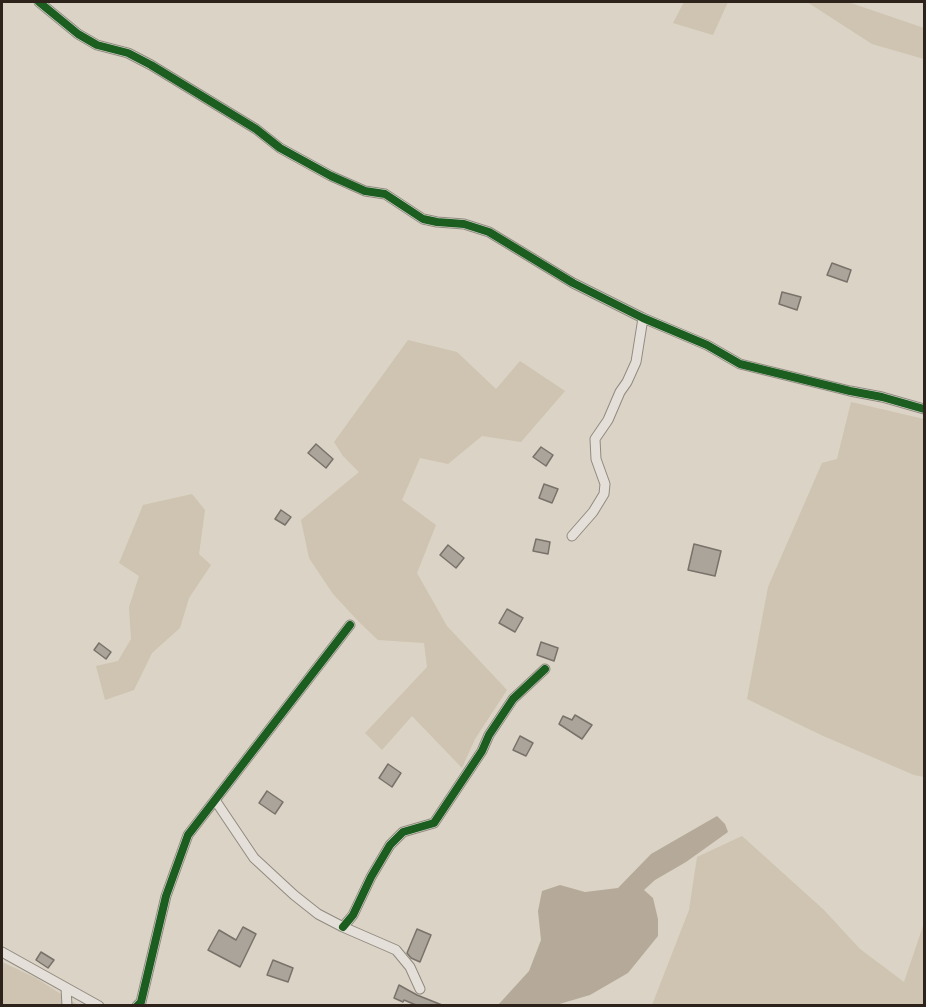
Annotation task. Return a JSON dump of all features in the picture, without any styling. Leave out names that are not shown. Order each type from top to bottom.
[{"type":"street","points":[[39,2],[78,34],[97,45],[128,53],[256,129],[280,148],[331,176],[365,191],[385,194],[423,219],[464,224],[489,232],[573,283],[643,318],[707,345],[740,364],[924,409]]},
{"type":"street","points":[[572,536],[593,512],[604,494],[605,484],[596,459],[595,439],[608,420],[636,362],[643,318]]},
{"type":"street","points":[[137,1005],[141,1002],[166,896],[188,835],[350,625]]},
{"type":"street","points":[[344,927],[353,915],[371,877],[390,845],[403,832],[434,823],[482,752],[489,735],[513,699],[545,669]]},
{"type":"street","points":[[214,800],[254,858],[294,895],[318,914],[396,950],[410,967],[420,989]]},
{"type":"street","points":[[2,952],[99,1005]]},
{"type":"street","points":[[66,988],[68,1005]]},
{"type":"shaded area","points":[[684,2],[728,2],[713,35],[673,23]]},
{"type":"shaded area","points":[[807,2],[848,2],[924,28],[924,59],[872,44]]},
{"type":"shaded area","points":[[408,340],[457,352],[496,389],[520,361],[565,391],[521,442],[482,436],[448,464],[420,458],[402,500],[436,525],[417,573],[447,626],[507,690],[475,739],[462,768],[412,716],[382,750],[365,733],[427,667],[424,643],[378,640],[359,622],[333,594],[309,558],[301,520],[359,472],[343,456],[334,442]]},
{"type":"shaded area","points":[[851,402],[924,419],[924,777],[914,775],[821,735],[747,699],[768,587],[822,463],[837,459]]},
{"type":"shaded area","points":[[192,494],[205,510],[199,554],[211,565],[189,598],[180,628],[152,653],[134,690],[105,700],[96,666],[118,661],[131,639],[129,607],[139,576],[119,563],[143,505]]},
{"type":"shaded area","points":[[717,816],[725,824],[728,832],[686,862],[655,880],[644,890],[653,898],[658,919],[658,936],[628,973],[590,995],[556,1005],[498,1005],[529,971],[541,940],[538,911],[542,891],[560,885],[585,892],[618,888],[651,854]]},
{"type":"shaded area","points":[[742,836],[824,910],[860,949],[904,982],[924,923],[924,1005],[652,1005],[689,910],[697,857]]},
{"type":"shaded area","points":[[2,962],[36,978],[78,1005],[2,1005]]},
{"type":"building","points":[[832,263],[851,270],[847,282],[827,275]]},
{"type":"building","points":[[782,292],[801,297],[797,310],[779,304]]},
{"type":"building","points":[[316,444],[333,459],[326,468],[308,453]]},
{"type":"building","points":[[541,447],[553,455],[546,466],[533,457]]},
{"type":"building","points":[[544,484],[558,489],[552,503],[539,498]]},
{"type":"building","points":[[281,510],[291,517],[285,525],[275,519]]},
{"type":"building","points":[[536,539],[550,542],[548,554],[533,551]]},
{"type":"building","points":[[694,544],[721,551],[715,576],[688,570]]},
{"type":"building","points":[[448,545],[464,558],[456,568],[440,555]]},
{"type":"building","points":[[507,609],[523,618],[515,632],[499,623]]},
{"type":"building","points":[[541,642],[558,648],[554,661],[537,655]]},
{"type":"building","points":[[99,643],[111,652],[106,659],[94,650]]},
{"type":"building","points":[[575,715],[592,725],[582,739],[559,724],[563,716],[572,720]]},
{"type":"building","points":[[520,736],[533,743],[526,756],[513,750]]},
{"type":"building","points":[[388,764],[401,773],[392,787],[379,778]]},
{"type":"building","points":[[267,791],[283,802],[275,814],[259,803]]},
{"type":"building","points":[[243,927],[256,934],[240,967],[208,950],[219,930],[236,940]]},
{"type":"building","points":[[417,929],[431,935],[420,962],[411,958],[407,953]]},
{"type":"building","points":[[41,952],[54,960],[48,968],[36,960]]},
{"type":"building","points":[[273,960],[293,968],[288,982],[267,975]]},
{"type":"building","points":[[399,985],[442,1005],[416,1005],[394,998]]},
{"type":"cycle path","points":[[39,2],[78,34],[97,45],[128,53],[151,65],[256,129],[280,148],[331,176],[365,191],[385,194],[423,219],[464,224],[489,232],[573,283],[643,318],[707,345],[740,364],[924,409]]},
{"type":"cycle path","points":[[137,1006],[141,1002],[166,896],[188,835],[350,625]]},
{"type":"cycle path","points":[[343,927],[353,915],[371,877],[390,845],[403,832],[434,823],[513,699],[545,669]]}]
